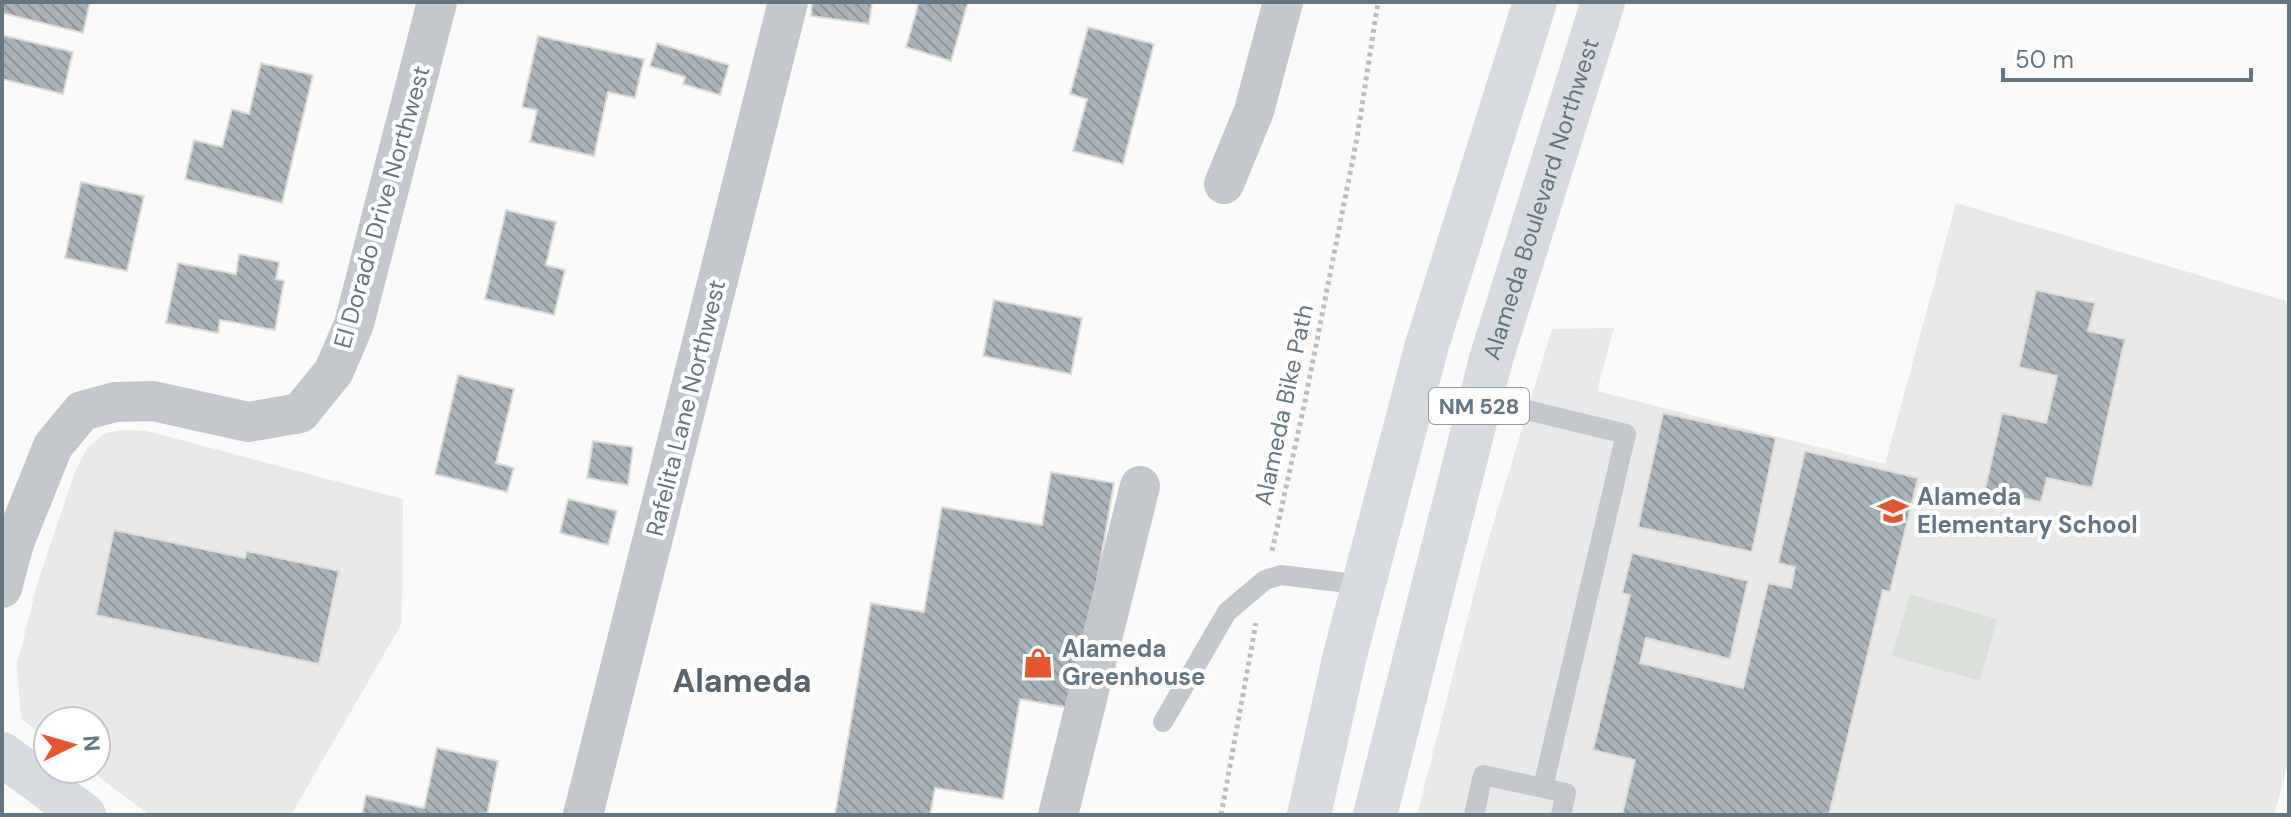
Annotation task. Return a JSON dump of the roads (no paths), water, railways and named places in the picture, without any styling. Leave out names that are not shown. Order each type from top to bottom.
[{"type":"main road","name":"NM 528","points":[[1309,815],[1364,585],[1427,345],[1535,2]]},
{"type":"main road","name":"Alameda Boulevard Northwest","points":[[1375,815],[1491,359],[1603,2]]},
{"type":"main road","points":[[2,754],[84,815]]},
{"type":"street","name":"El Dorado Drive Northwest","points":[[2,588],[14,543],[53,446],[82,411],[115,402],[153,401],[248,422],[300,413],[334,371],[354,324],[437,2]]},
{"type":"street","name":"Rafelita Lane Northwest","points":[[583,815],[788,2]]},
{"type":"street","points":[[1224,184],[1254,111],[1283,2]]},
{"type":"street","points":[[1058,815],[1140,486]]},
{"type":"lane","points":[[1481,399],[1626,434],[1543,787]]},
{"type":"lane","points":[[1163,722],[1227,612],[1265,580],[1281,575],[1364,585]]},
{"type":"lane","points":[[1474,815],[1483,775],[1566,793],[1561,815]]},
{"type":"place","name":"Alameda Elementary School","points":[[1893,511]]},
{"type":"place","name":"Alameda Greenhouse","points":[[1038,663]]},
{"type":"district","name":"Alameda","points":[[742,681]]}]
